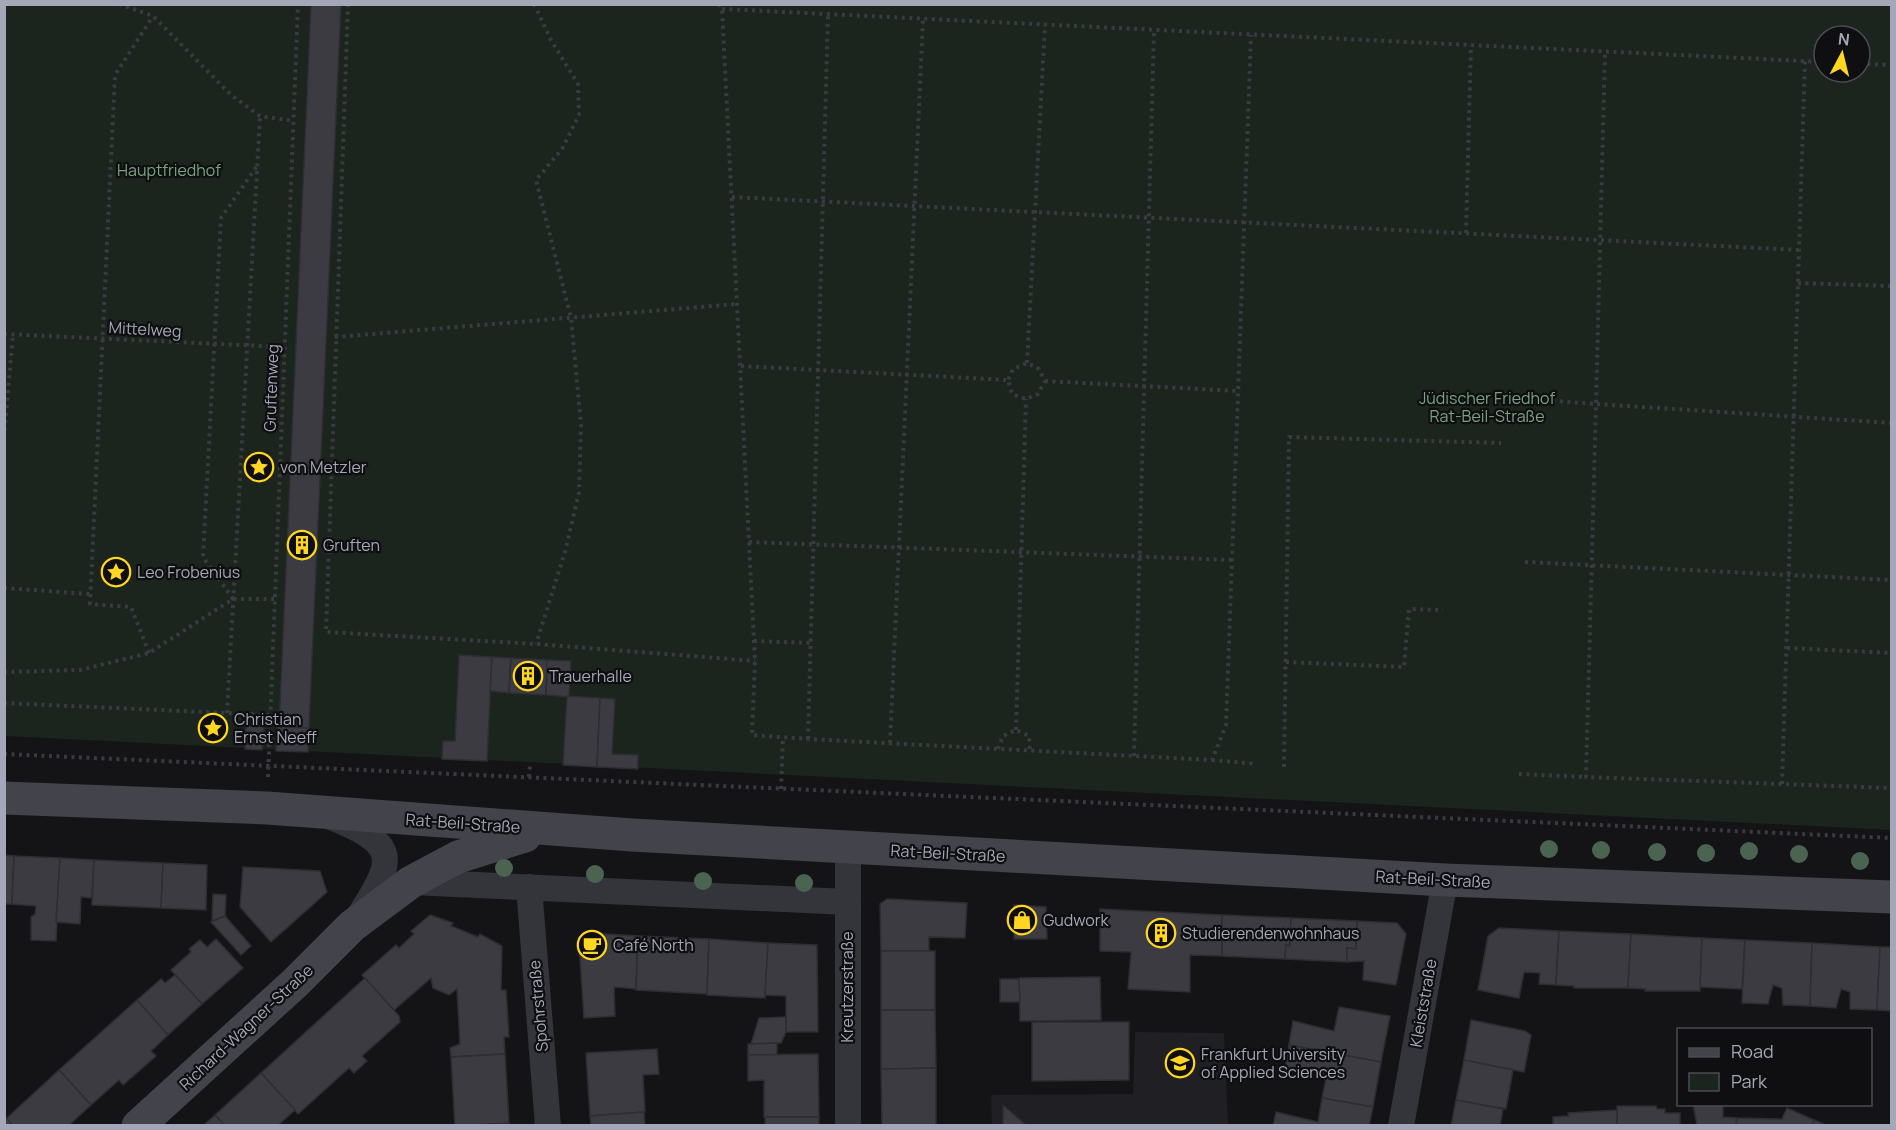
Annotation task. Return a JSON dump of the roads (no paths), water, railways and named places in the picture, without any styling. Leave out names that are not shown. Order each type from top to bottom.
[{"type":"main road","name":"Rat-Beil-Straße","points":[[4,798],[267,808],[550,830],[1444,880],[1892,897]]},
{"type":"main road","name":"Richard-Wagner-Straße","points":[[138,1125],[352,926],[411,882],[469,853],[550,830]]},
{"type":"street","name":"Richard-Wagner-Straße","points":[[320,812],[361,829],[378,840],[386,859],[383,878],[352,926]]},
{"type":"street","name":"Kreutzerstraße","points":[[848,848],[848,1125]]},
{"type":"street","name":"Kleiststraße","points":[[1401,1125],[1444,880]]},
{"type":"street","points":[[411,882],[847,902]]},
{"type":"street","name":"Spohrstraße","points":[[529,887],[548,1125]]},
{"type":"place","name":"von Metzler","points":[[259,467]]},
{"type":"place","name":"Gruften","points":[[302,545]]},
{"type":"place","name":"Leo Frobenius","points":[[116,572]]},
{"type":"place","name":"Trauerhalle","points":[[528,676]]},
{"type":"place","name":"Christian Ernst Neeff","points":[[213,728]]},
{"type":"place","name":"Gudwork","points":[[1022,920]]},
{"type":"place","name":"Studierendenwohnhaus","points":[[1161,933]]},
{"type":"place","name":"Café North","points":[[592,945]]},
{"type":"place","name":"Frankfurt University of Applied Sciences","points":[[1180,1063]]},
{"type":"park label","name":"Hauptfriedhof","points":[[169,170]]},
{"type":"park label","name":"Jüdischer Friedhof Rat-Beil-Straße","points":[[1487,407]]}]
